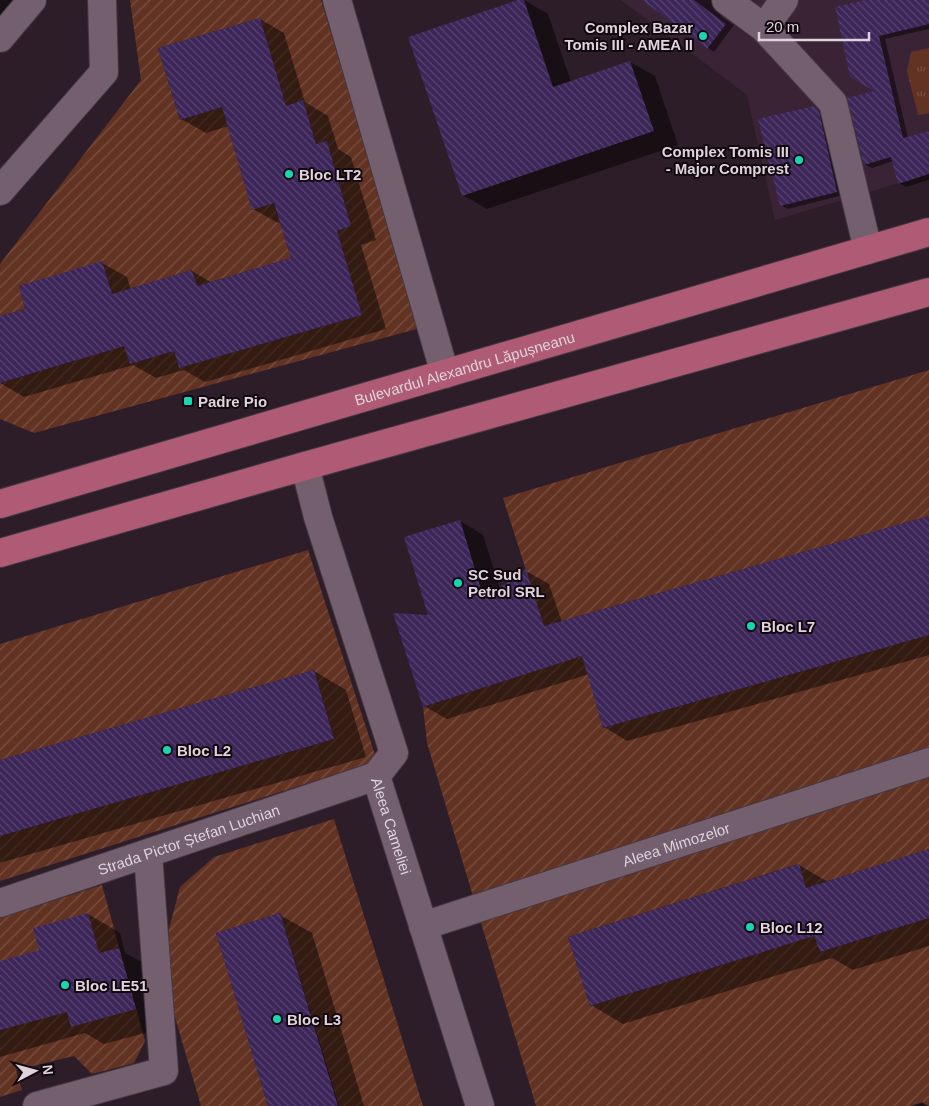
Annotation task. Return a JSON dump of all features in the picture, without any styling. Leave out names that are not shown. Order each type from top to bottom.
[{"type":"main road","name":"Bulevardul Alexandru Lăpușneanu","points":[[0,504],[929,232]]},
{"type":"main road","points":[[0,554],[305,466],[929,292]]},
{"type":"street","points":[[0,38],[32,0]]},
{"type":"street","points":[[0,191],[104,72],[102,0]]},
{"type":"street","points":[[337,0],[445,374]]},
{"type":"street","points":[[726,0],[764,28],[833,103],[868,250]]},
{"type":"street","points":[[764,28],[784,0]]},
{"type":"street","name":"Aleea Cameliei","points":[[305,466],[320,524],[394,753],[376,776],[480,1106]]},
{"type":"street","name":"Aleea Mimozelor","points":[[423,926],[929,762]]},
{"type":"street","name":"Strada Pictor Ștefan Luchian","points":[[0,904],[376,776]]},
{"type":"street","points":[[37,1106],[164,1071],[148,854]]},
{"type":"shaded area","points":[[621,0],[929,0],[929,174],[775,220],[747,95]]},
{"type":"green space","points":[[130,0],[321,0],[420,328],[34,433],[0,419],[0,383],[75,361],[120,332],[130,364],[174,351],[179,368],[362,315],[337,231],[351,226],[327,141],[316,144],[303,100],[286,106],[260,18],[158,48],[180,120],[222,107],[252,209],[274,203],[291,258],[197,286],[192,270],[112,294],[102,262],[19,286],[25,309],[0,316],[0,264],[141,80]]},
{"type":"green space","points":[[929,48],[929,113],[918,115],[907,71],[911,52]]},
{"type":"green space","points":[[929,370],[929,516],[572,618],[603,728],[929,635],[929,849],[806,888],[798,864],[568,937],[590,1006],[814,936],[820,952],[929,918],[929,1106],[925,1106],[923,1102],[910,1106],[536,1106],[427,743],[423,707],[556,664],[503,498]]},
{"type":"green space","points":[[308,550],[377,761],[0,881],[0,836],[334,739],[314,670],[0,760],[0,644]]},
{"type":"green space","points":[[334,819],[423,1106],[339,1106],[280,913],[216,933],[268,1106],[201,1106],[167,990],[169,929],[180,887],[214,857]]},
{"type":"green space","points":[[102,885],[145,1041],[134,1063],[92,1074],[74,1056],[16,1070],[22,1090],[0,1097],[0,918]]},
{"type":"building","points":[[518,0],[524,0],[553,87],[630,61],[654,131],[462,196],[408,37]]},
{"type":"building","name":"Complex Bazar Tomis III - AMEA II","points":[[642,0],[694,0],[726,24],[707,49]]},
{"type":"building","points":[[865,0],[929,0],[929,24],[879,36],[903,138],[929,131],[929,174],[898,184],[891,157],[864,165],[847,98],[874,91],[850,77],[835,7]]},
{"type":"building","name":"Bloc LT2","points":[[260,18],[286,106],[303,100],[316,144],[327,141],[351,226],[337,231],[362,315],[179,368],[174,351],[130,364],[124,346],[0,383],[0,316],[25,309],[19,286],[102,261],[112,294],[192,270],[197,286],[291,258],[274,203],[252,210],[222,107],[180,120],[158,48]]},
{"type":"building","name":"Complex Tomis III - Major Comprest","points":[[814,106],[819,111],[837,192],[780,206],[758,119]]},
{"type":"building","name":"Bloc L7","points":[[929,516],[929,635],[603,728],[582,656],[423,707],[393,613],[428,615],[404,537],[460,520],[484,599],[526,569],[544,626]]},
{"type":"building","name":"Bloc L2","points":[[314,670],[334,739],[0,836],[0,760]]},
{"type":"building","name":"Bloc L12","points":[[929,849],[929,918],[820,952],[814,936],[590,1006],[568,937],[799,864],[806,888]]},
{"type":"building","name":"Bloc LE51","points":[[88,913],[99,953],[119,948],[136,1009],[71,1027],[67,1012],[0,1030],[0,961],[39,950],[33,928]]},
{"type":"building","name":"Bloc L3","points":[[280,913],[338,1106],[268,1106],[216,933]]},
{"type":"place","name":"Complex Bazar Tomis III - AMEA II","points":[[703,36]]},
{"type":"place","name":"Complex Tomis III - Major Comprest","points":[[799,160]]},
{"type":"place","name":"Bloc LT2","points":[[289,174]]},
{"type":"place","name":"Padre Pio","points":[[188,401]]},
{"type":"place","name":"SC Sud Petrol SRL","points":[[458,583]]},
{"type":"place","name":"Bloc L7","points":[[751,626]]},
{"type":"place","name":"Bloc L2","points":[[167,750]]},
{"type":"place","name":"Bloc L12","points":[[750,927]]},
{"type":"place","name":"Bloc LE51","points":[[65,985]]},
{"type":"place","name":"Bloc L3","points":[[277,1019]]}]
